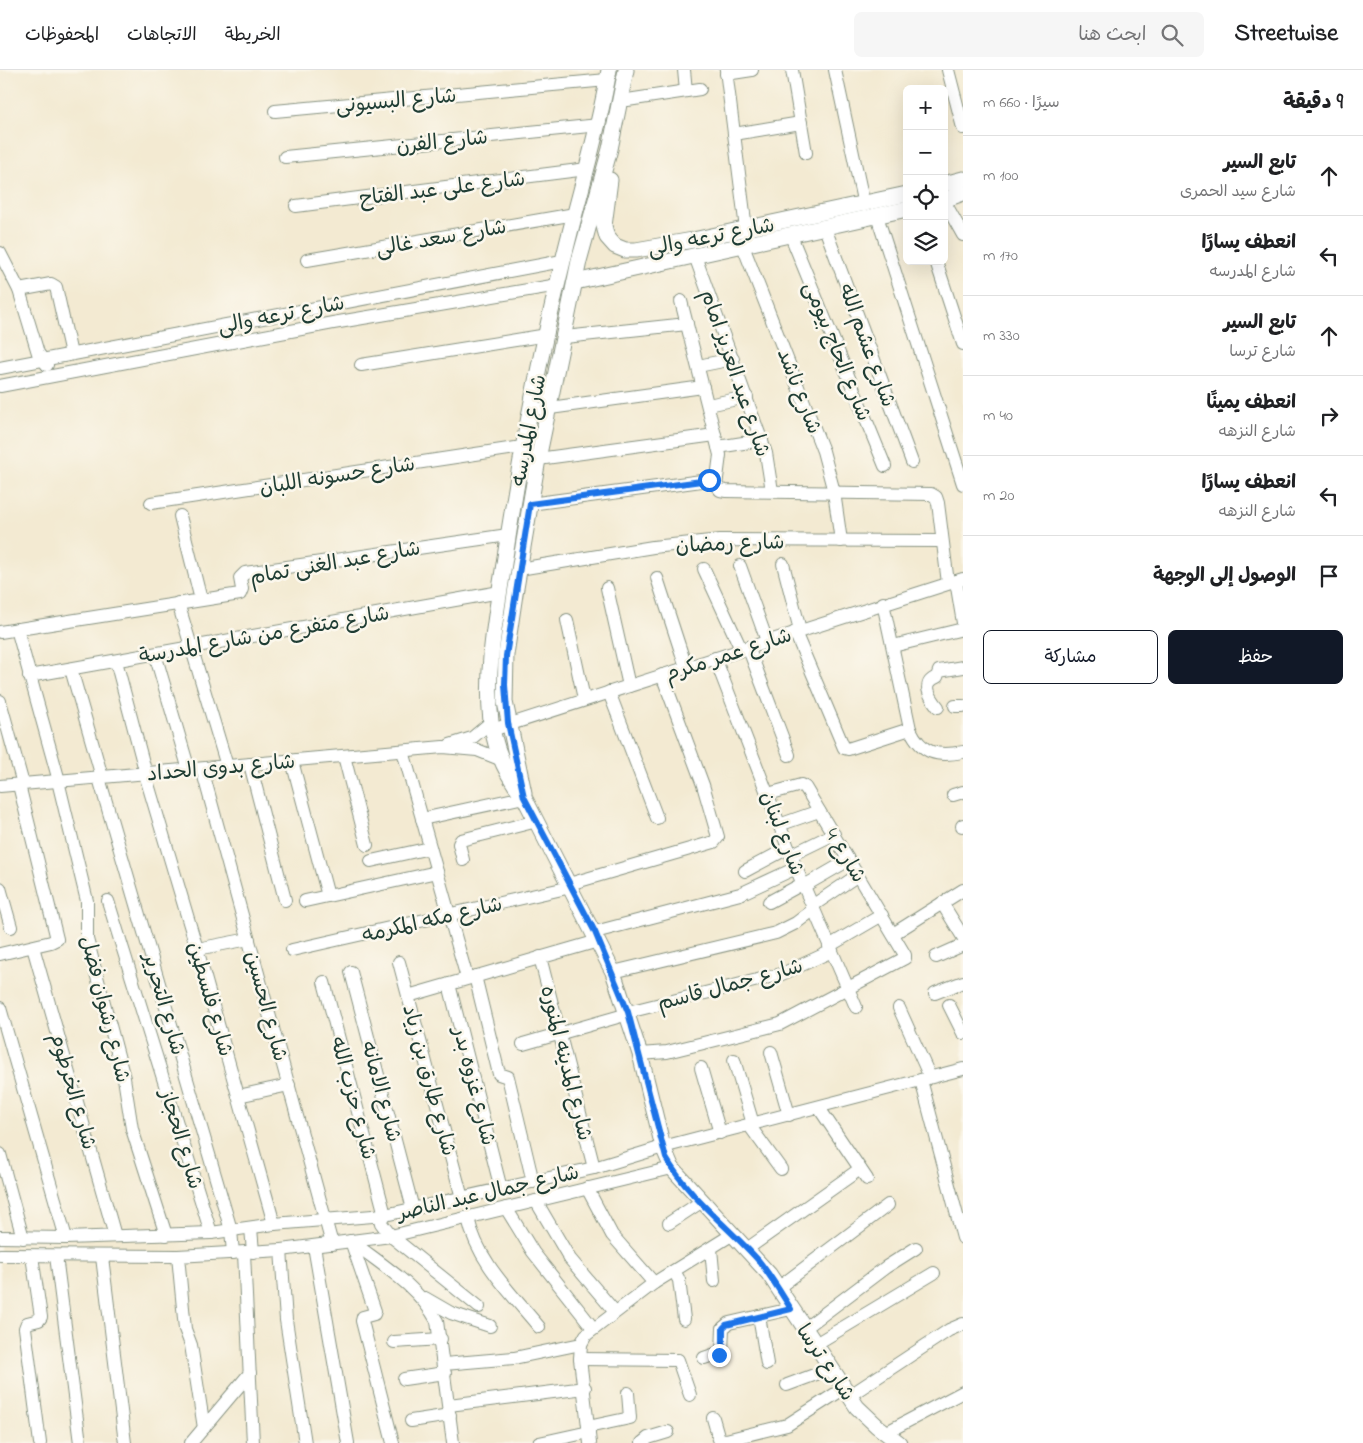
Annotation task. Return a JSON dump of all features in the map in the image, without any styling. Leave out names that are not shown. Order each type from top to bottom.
[{"type":"main road","name":"شارع المدرسه","points":[[524,797],[508,723],[505,670],[519,569],[538,459],[575,282],[610,149],[626,70]]},
{"type":"main road","name":"شارع المدرسه","points":[[524,797],[508,775],[492,726],[490,670],[522,447],[562,261],[599,125],[608,75]]},
{"type":"main road","name":"شارع ترعه والى","points":[[610,149],[611,175],[604,226],[607,237],[615,246],[625,250],[636,250],[746,229],[864,205],[903,195]]},
{"type":"main road","points":[[948,183],[963,179]]},
{"type":"main road","points":[[948,199],[963,195]]},
{"type":"main road","name":"شارع ترعه والى","points":[[575,282],[903,210]]},
{"type":"main road","name":"شارع ترسا","points":[[524,797],[597,936],[613,972],[640,1054],[663,1148],[672,1168],[701,1202],[747,1249],[778,1288],[846,1393],[866,1417],[899,1443]]},
{"type":"street","points":[[684,70],[686,91]]},
{"type":"street","points":[[746,229],[726,72],[752,70]]},
{"type":"street","points":[[792,70],[806,152]]},
{"type":"street","points":[[835,70],[864,205]]},
{"type":"street","points":[[948,70],[963,128]]},
{"type":"street","name":"شارع البسيونى","points":[[275,111],[608,75]]},
{"type":"street","points":[[621,100],[700,89]]},
{"type":"street","points":[[734,134],[801,123]]},
{"type":"street","name":"شارع الفرن","points":[[285,157],[599,125]]},
{"type":"street","name":"شارع على عبد الفتاح","points":[[296,206],[587,170]]},
{"type":"street","points":[[948,207],[963,235]]},
{"type":"street","name":"شارع سعد غالى","points":[[307,260],[575,214]]},
{"type":"street","points":[[877,216],[963,484]]},
{"type":"street","name":"شارع عشم الله","points":[[825,228],[912,462]]},
{"type":"street","name":"شارع الحاج بيومى","points":[[791,236],[885,466]]},
{"type":"street","name":"شارع ناشد","points":[[743,246],[823,451],[834,492],[841,541]]},
{"type":"street","name":"شارع عبد العزيز امام","points":[[696,256],[762,440],[772,492]]},
{"type":"street","points":[[1,260],[19,290],[38,353],[56,376]]},
{"type":"street","name":"شارع ترعه والى","points":[[0,368],[562,261]]},
{"type":"street","points":[[937,265],[963,344]]},
{"type":"street","points":[[19,290],[51,284],[56,287],[71,354]]},
{"type":"street","name":"شارع ترعه والى","points":[[0,386],[334,323],[558,285]]},
{"type":"street","points":[[681,301],[718,448],[720,459],[716,486]]},
{"type":"street","points":[[564,337],[687,324]]},
{"type":"street","points":[[360,365],[547,335]]},
{"type":"street","points":[[698,366],[733,359]]},
{"type":"street","points":[[531,409],[703,387]]},
{"type":"street","points":[[708,406],[746,397]]},
{"type":"street","points":[[538,459],[715,434]]},
{"type":"street","points":[[718,448],[762,440]]},
{"type":"street","name":"شارع حسونه اللبان","points":[[151,503],[522,447]]},
{"type":"street","points":[[530,504],[709,480],[720,490],[726,491],[931,494],[936,497],[938,502],[942,541],[956,581],[963,623]]},
{"type":"street","points":[[180,516],[201,600]]},
{"type":"street","name":"شارع عبد الغنى تمام","points":[[0,632],[240,594],[242,589],[240,578],[245,573],[508,535]]},
{"type":"street","name":"شارع رمضان","points":[[519,569],[688,543],[751,540],[942,541]]},
{"type":"street","points":[[783,564],[798,631],[844,748],[848,749],[910,729]]},
{"type":"street","points":[[740,566],[767,641]]},
{"type":"street","points":[[704,569],[745,648],[790,755]]},
{"type":"street","points":[[657,578],[686,667]]},
{"type":"street","name":"شارع عمر مكرم","points":[[492,726],[508,723],[629,686],[956,581]]},
{"type":"street","points":[[608,588],[629,686]]},
{"type":"street","name":"شارع متفرع من شارع المدرسة","points":[[29,676],[500,592]]},
{"type":"street","points":[[178,603],[227,766]]},
{"type":"street","points":[[883,603],[910,729],[915,740],[924,749],[935,754],[948,755],[963,752]]},
{"type":"street","points":[[567,620],[584,699]]},
{"type":"street","name":"شارع رشوان فضل","points":[[17,629],[59,781],[87,901],[87,939],[124,1078],[132,1129],[166,1235]]},
{"type":"street","points":[[893,646],[963,629]]},
{"type":"street","points":[[155,654],[189,770]]},
{"type":"street","name":"شارع لبنان","points":[[715,658],[796,868],[856,1007]]},
{"type":"street","name":"شارع فلسطين","points":[[116,661],[145,774],[197,949],[274,1224]]},
{"type":"street","points":[[938,707],[929,694],[928,684],[938,676],[939,671],[963,667]]},
{"type":"street","name":"شارع التحرير","points":[[71,669],[100,778],[231,1230],[243,1252]]},
{"type":"street","name":"شارع مكه المكرمه","points":[[292,950],[570,886],[717,839],[718,835],[703,785],[662,675]]},
{"type":"street","points":[[609,692],[657,818]]},
{"type":"street","points":[[0,701],[57,936],[55,941],[0,954]]},
{"type":"street","name":"شارع بدوى الحداد","points":[[443,747],[472,738],[492,726]]},
{"type":"street","name":"شارع بدوى الحداد","points":[[0,786],[443,747],[477,750],[502,760]]},
{"type":"street","points":[[403,751],[437,872],[471,977],[499,1074],[508,1076],[534,1182]]},
{"type":"street","points":[[344,756],[367,845]]},
{"type":"street","points":[[292,761],[328,896]]},
{"type":"street","points":[[250,764],[285,900]]},
{"type":"street","name":"شارع الحسين","points":[[202,769],[332,1244]]},
{"type":"street","name":"شارع 4","points":[[768,794],[801,785],[805,787],[882,915],[905,958],[848,989]]},
{"type":"street","points":[[422,819],[524,797]]},
{"type":"street","points":[[779,825],[820,811]]},
{"type":"street","points":[[463,860],[459,844],[461,840],[537,821]]},
{"type":"street","points":[[745,871],[834,834]]},
{"type":"street","points":[[371,861],[430,848]]},
{"type":"street","points":[[769,902],[849,860]]},
{"type":"street","points":[[408,996],[540,957],[597,936],[740,894],[796,868]]},
{"type":"street","points":[[305,901],[437,872]]},
{"type":"street","points":[[613,972],[776,933],[796,923],[858,875]]},
{"type":"street","points":[[0,888],[11,927]]},
{"type":"street","points":[[892,934],[963,890]]},
{"type":"street","name":"شارع الحجاز","points":[[108,901],[211,1233]]},
{"type":"street","points":[[942,903],[963,937]]},
{"type":"street","name":"شارع جمال قاسم","points":[[523,1044],[628,1013],[782,974],[830,948],[882,915]]},
{"type":"street","points":[[197,949],[249,939]]},
{"type":"street","points":[[936,957],[963,945]]},
{"type":"street","name":"شارع الخرطوم","points":[[33,947],[115,1236]]},
{"type":"street","name":"شارع المدينه المنوره","points":[[540,957],[594,1168]]},
{"type":"street","name":"شارع طارق بن زياد","points":[[399,962],[462,1198]]},
{"type":"street","name":"شارع الامانه","points":[[350,972],[413,1209]]},
{"type":"street","name":"شارع حزب الله","points":[[324,982],[382,1215],[381,1223],[391,1236]]},
{"type":"street","points":[[935,993],[963,982]]},
{"type":"street","name":"شارع غزوه بدر","points":[[449,984],[501,1189]]},
{"type":"street","points":[[640,1054],[667,1052],[780,1024],[848,989]]},
{"type":"street","points":[[949,1005],[963,1033]]},
{"type":"street","points":[[0,1008],[66,1238]]},
{"type":"street","points":[[899,1008],[926,1079],[958,1200],[963,1238]]},
{"type":"street","points":[[771,1052],[789,1115]]},
{"type":"street","points":[[734,1060],[751,1124],[781,1169]]},
{"type":"street","points":[[701,1068],[720,1133]]},
{"type":"street","name":"شارع جمال عبد الناصر","points":[[0,1237],[66,1238],[211,1233],[274,1224],[382,1215],[594,1168],[751,1124],[963,1069]]},
{"type":"street","points":[[238,1096],[289,1085]]},
{"type":"street","points":[[747,1249],[864,1174],[818,1108]]},
{"type":"street","points":[[0,1154],[23,1238]]},
{"type":"street","name":"شارع جمال عبد الناصر","points":[[0,1255],[178,1256],[281,1250],[332,1244],[391,1236],[672,1168]]},
{"type":"street","points":[[587,1188],[612,1235],[654,1283]]},
{"type":"street","points":[[536,1201],[570,1259],[615,1312]]},
{"type":"street","points":[[669,1223],[701,1202]]},
{"type":"street","points":[[778,1288],[888,1205]]},
{"type":"street","points":[[427,1206],[429,1227]]},
{"type":"street","points":[[506,1208],[532,1252],[593,1328]]},
{"type":"street","points":[[468,1218],[470,1232],[483,1258],[539,1327]]},
{"type":"street","points":[[251,1228],[243,1252],[253,1443]]},
{"type":"street","points":[[589,1434],[585,1388],[580,1359],[581,1344],[593,1328],[654,1283],[733,1234]]},
{"type":"street","points":[[391,1236],[479,1307]]},
{"type":"street","points":[[351,1241],[415,1291],[451,1313],[490,1326]]},
{"type":"street","points":[[351,1241],[375,1312],[365,1316],[362,1321],[393,1443]]},
{"type":"street","points":[[314,1246],[348,1443]]},
{"type":"street","points":[[711,1248],[714,1281]]},
{"type":"street","points":[[804,1329],[886,1267],[916,1248]]},
{"type":"street","points":[[281,1250],[286,1320],[305,1443]]},
{"type":"street","points":[[32,1256],[41,1317],[39,1320],[27,1323],[25,1328],[40,1443]]},
{"type":"street","points":[[56,1256],[80,1443]]},
{"type":"street","points":[[178,1256],[185,1329],[191,1345],[204,1428]]},
{"type":"street","points":[[102,1257],[125,1443]]},
{"type":"street","points":[[674,1271],[680,1286],[684,1319]]},
{"type":"street","points":[[814,1345],[934,1273]]},
{"type":"street","points":[[415,1291],[428,1304],[437,1321],[441,1339],[453,1443]]},
{"type":"street","points":[[704,1358],[722,1352],[723,1328],[726,1325],[791,1309]]},
{"type":"street","points":[[759,1316],[767,1364]]},
{"type":"street","points":[[713,1418],[719,1439],[722,1441],[746,1439],[787,1425],[846,1393],[949,1330],[963,1324]]},
{"type":"street","points":[[394,1342],[441,1339]]},
{"type":"street","points":[[404,1379],[444,1368],[514,1358],[581,1344]]},
{"type":"street","points":[[580,1359],[678,1360],[690,1395]]},
{"type":"street","points":[[786,1385],[830,1369]]},
{"type":"street","points":[[190,1443],[250,1373]]},
{"type":"street","points":[[411,1421],[449,1410],[585,1388]]},
{"type":"street","points":[[886,1433],[963,1392]]},
{"type":"street","points":[[539,1443],[589,1434],[630,1418],[628,1393]]},
{"type":"street","points":[[642,1443],[646,1439],[668,1432]]},
{"type":"route","points":[[709,480],[530,504],[506,656],[505,685],[508,723],[523,783],[524,797],[595,932],[613,972],[640,1054],[666,1158],[672,1168],[701,1202],[759,1261],[791,1309],[729,1322],[723,1328],[723,1351],[719,1355]]}]
